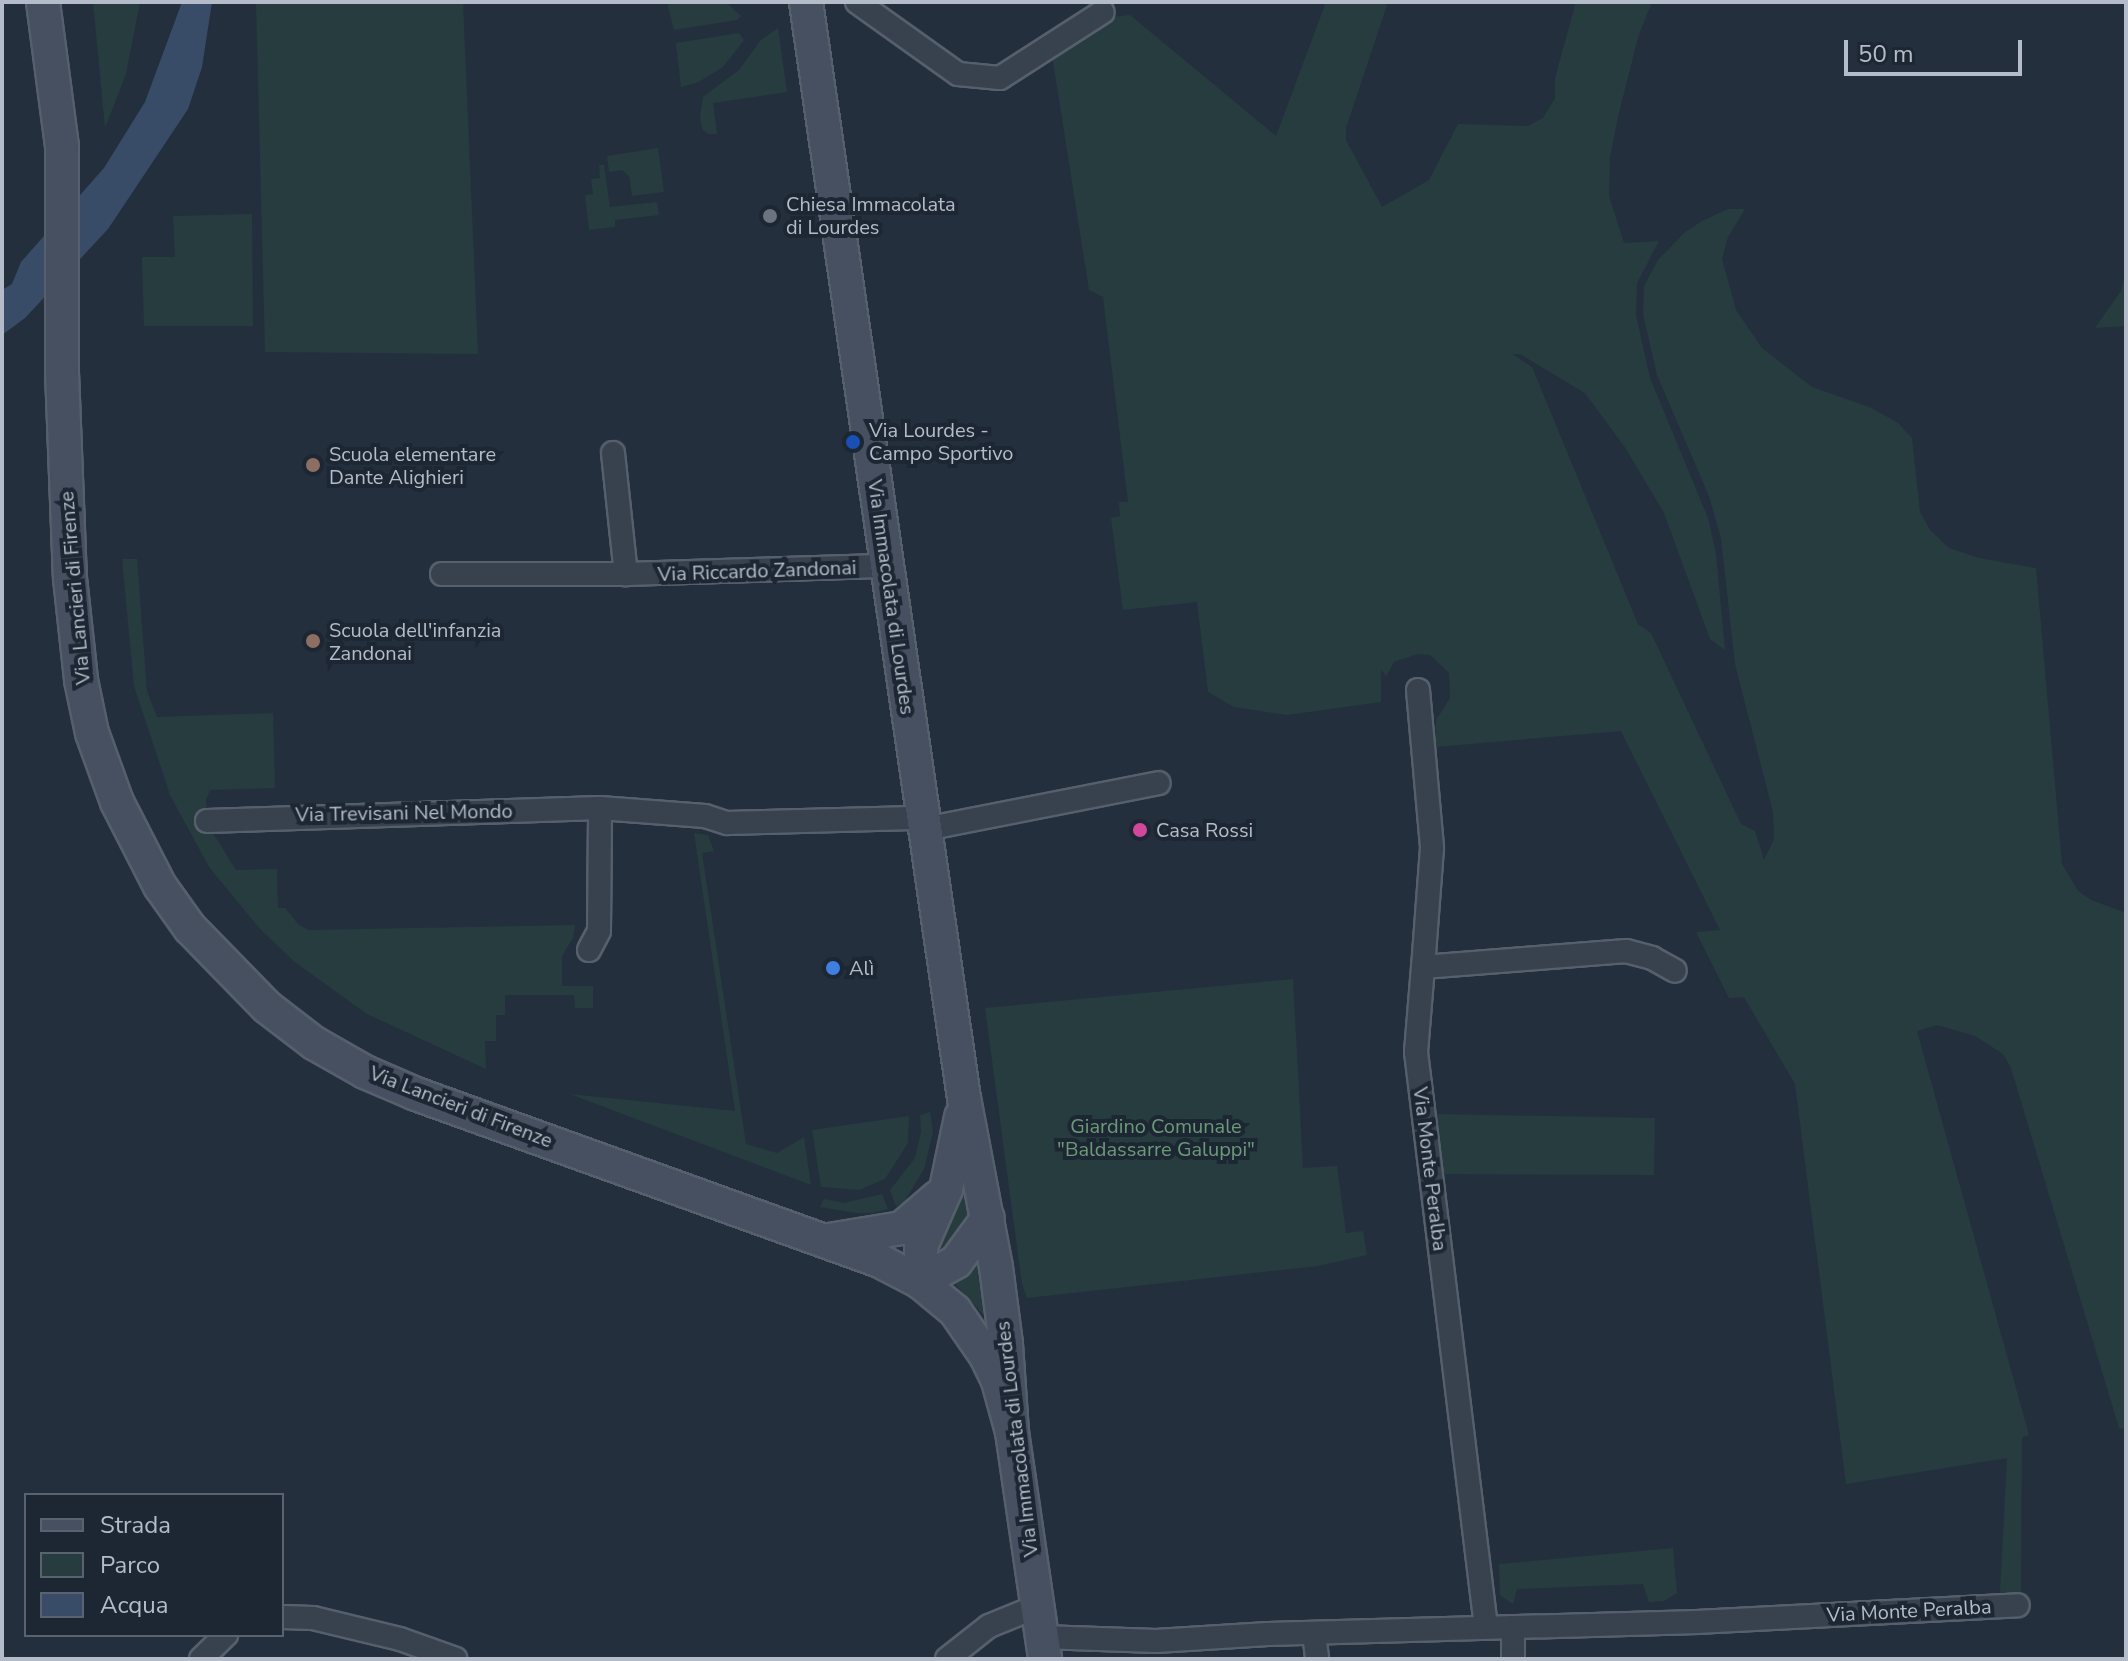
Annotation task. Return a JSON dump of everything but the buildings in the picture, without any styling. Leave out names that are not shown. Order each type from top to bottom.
[{"type":"main road","name":"Via Lancieri di Firenze","points":[[42,2],[62,147],[59,308],[70,578],[81,680],[92,733],[137,846],[190,928],[267,1007],[314,1043],[365,1072],[416,1094],[880,1261],[920,1282],[955,1311],[986,1356],[998,1381],[1012,1432]]},
{"type":"main road","name":"Via Lancieri di Firenze","points":[[42,2],[41,172],[59,308]]},
{"type":"main road","name":"Via Immacolata di Lourdes","points":[[806,2],[964,1098],[988,1218],[1006,1344],[1012,1432],[1042,1634]]},
{"type":"main road","name":"Via Immacolata di Lourdes","points":[[920,1282],[921,1246],[946,1189],[964,1098]]},
{"type":"main road","points":[[825,1241],[902,1228],[925,1211],[946,1189]]},
{"type":"main road","points":[[920,1282],[956,1262],[988,1218]]},
{"type":"street","points":[[857,2],[958,74],[1000,78],[1103,12]]},
{"type":"street","points":[[613,453],[626,574]]},
{"type":"street","name":"Via Riccardo Zandonai","points":[[442,574],[626,574],[887,566]]},
{"type":"street","name":"Via Monte Peralba","points":[[1418,690],[1432,848],[1416,1052],[1486,1627]]},
{"type":"street","name":"Via Trevisani Nel Mondo","points":[[207,821],[600,808],[705,816],[727,823],[924,824],[1159,783]]},
{"type":"street","points":[[589,950],[599,931],[600,808]]},
{"type":"street","points":[[1423,967],[1626,951],[1652,958],[1675,971]]},
{"type":"street","name":"Via Monte Peralba","points":[[1042,1634],[1145,1641],[1698,1622],[2018,1605]]},
{"type":"street","points":[[284,1617],[313,1618],[386,1636],[456,1659]]},
{"type":"street","points":[[947,1659],[989,1626],[1042,1634]]},
{"type":"street","points":[[1513,1627],[1513,1659]]},
{"type":"street","points":[[1314,1633],[1317,1659]]},
{"type":"street","points":[[201,1659],[224,1637]]},
{"type":"green space","points":[[93,2],[140,2],[126,74],[105,128]]},
{"type":"green space","points":[[256,2],[463,2],[478,354],[265,352]]},
{"type":"green space","points":[[667,2],[726,2],[741,16],[737,20],[674,30]]},
{"type":"green space","points":[[1326,2],[1388,2],[1346,128],[1346,140],[1382,207],[1429,180],[1458,124],[1528,126],[1543,118],[1555,98],[1555,78],[1576,2],[1652,2],[1639,34],[1618,117],[1610,157],[1609,196],[1624,243],[1659,241],[1637,283],[1636,315],[1650,378],[1708,518],[1716,554],[1725,650],[1710,639],[1664,513],[1626,449],[1585,393],[1520,354],[1512,354],[1532,367],[1638,624],[1651,633],[1741,824],[1755,831],[1764,860],[1774,839],[1773,812],[1735,664],[1721,538],[1709,496],[1657,375],[1643,314],[1644,286],[1658,260],[1684,233],[1702,221],[1728,209],[1745,209],[1728,237],[1722,259],[1736,310],[1762,348],[1812,387],[1869,407],[1897,422],[1912,438],[1920,512],[1930,530],[1949,548],[1979,558],[2036,568],[2062,864],[2078,891],[2091,900],[2126,913],[2126,1430],[2119,1428],[2011,1068],[2003,1054],[1975,1036],[1937,1025],[1917,1031],[2029,1435],[2022,1437],[2021,1592],[2000,1593],[2007,1458],[1846,1484],[1795,1084],[1744,997],[1729,998],[1696,932],[1720,930],[1621,731],[1435,747],[1436,720],[1450,698],[1449,673],[1430,655],[1417,654],[1394,662],[1386,676],[1381,670],[1381,702],[1287,715],[1234,707],[1208,692],[1197,602],[1123,610],[1111,518],[1120,516],[1119,502],[1128,502],[1103,297],[1089,290],[1052,55],[1112,17],[1130,15],[1276,136]]},
{"type":"green space","points":[[778,28],[787,92],[713,103],[717,134],[708,134],[702,129],[700,117],[703,97],[739,70],[761,40]]},
{"type":"green space","points":[[739,33],[744,40],[723,67],[699,82],[681,87],[676,43]]},
{"type":"green space","points":[[658,148],[664,192],[632,196],[629,176],[622,170],[609,172],[607,156]]},
{"type":"green space","points":[[599,165],[604,165],[610,207],[657,202],[659,215],[615,220],[615,227],[589,230],[585,195],[593,194],[591,179],[600,178]]},
{"type":"green space","points":[[252,214],[253,326],[144,326],[142,257],[175,257],[173,216]]},
{"type":"green space","points":[[2126,272],[2126,326],[2095,328],[2121,291]]},
{"type":"green space","points":[[122,559],[137,559],[147,691],[157,717],[273,713],[275,788],[210,790],[206,800],[208,825],[236,870],[277,869],[278,908],[285,908],[299,925],[309,930],[575,925],[573,938],[562,956],[562,986],[593,986],[593,1008],[575,1008],[574,995],[505,995],[505,1015],[496,1015],[496,1041],[485,1041],[486,1069],[367,1014],[296,963],[261,930],[209,867],[170,795],[134,686]]},
{"type":"green space","points":[[694,833],[708,835],[714,851],[702,853],[746,1144],[777,1153],[804,1137],[811,1185],[570,1094],[735,1111]]},
{"type":"green space","name":"Giardino Comunale \"Baldassarre Galuppi\"","points":[[1293,979],[1303,1168],[1337,1166],[1346,1233],[1363,1231],[1367,1255],[1318,1266],[1027,1298],[1022,1284],[985,1008]]},
{"type":"green space","points":[[930,1112],[933,1132],[924,1169],[904,1202],[896,1206],[890,1190],[915,1158],[921,1132],[920,1115]]},
{"type":"green space","points":[[1435,1114],[1655,1118],[1654,1175],[1441,1174]]},
{"type":"green space","points":[[909,1116],[908,1143],[885,1179],[859,1190],[821,1187],[812,1130]]},
{"type":"green space","points":[[970,1168],[970,1226],[937,1258],[934,1248]]},
{"type":"green space","points":[[882,1194],[888,1209],[873,1213],[820,1207],[824,1199],[844,1203]]},
{"type":"green space","points":[[981,1245],[993,1325],[952,1281]]},
{"type":"green space","points":[[1673,1548],[1677,1593],[1664,1601],[1649,1602],[1643,1584],[1517,1589],[1513,1604],[1500,1595],[1499,1564]]},
{"type":"water","points":[[182,2],[212,2],[202,67],[188,109],[108,229],[25,318],[2,335],[2,290],[12,284],[21,262],[104,168],[145,102]]},
{"type":"place","name":"Chiesa Immacolata di Lourdes","points":[[770,216]]},
{"type":"place","name":"Via Lourdes - Campo Sportivo","points":[[853,442]]},
{"type":"place","name":"Scuola elementare Dante Alighieri","points":[[313,465]]},
{"type":"place","name":"Scuola dell'infanzia Zandonai","points":[[313,641]]},
{"type":"place","name":"Casa Rossi","points":[[1140,830]]},
{"type":"place","name":"Alì","points":[[833,968]]}]
